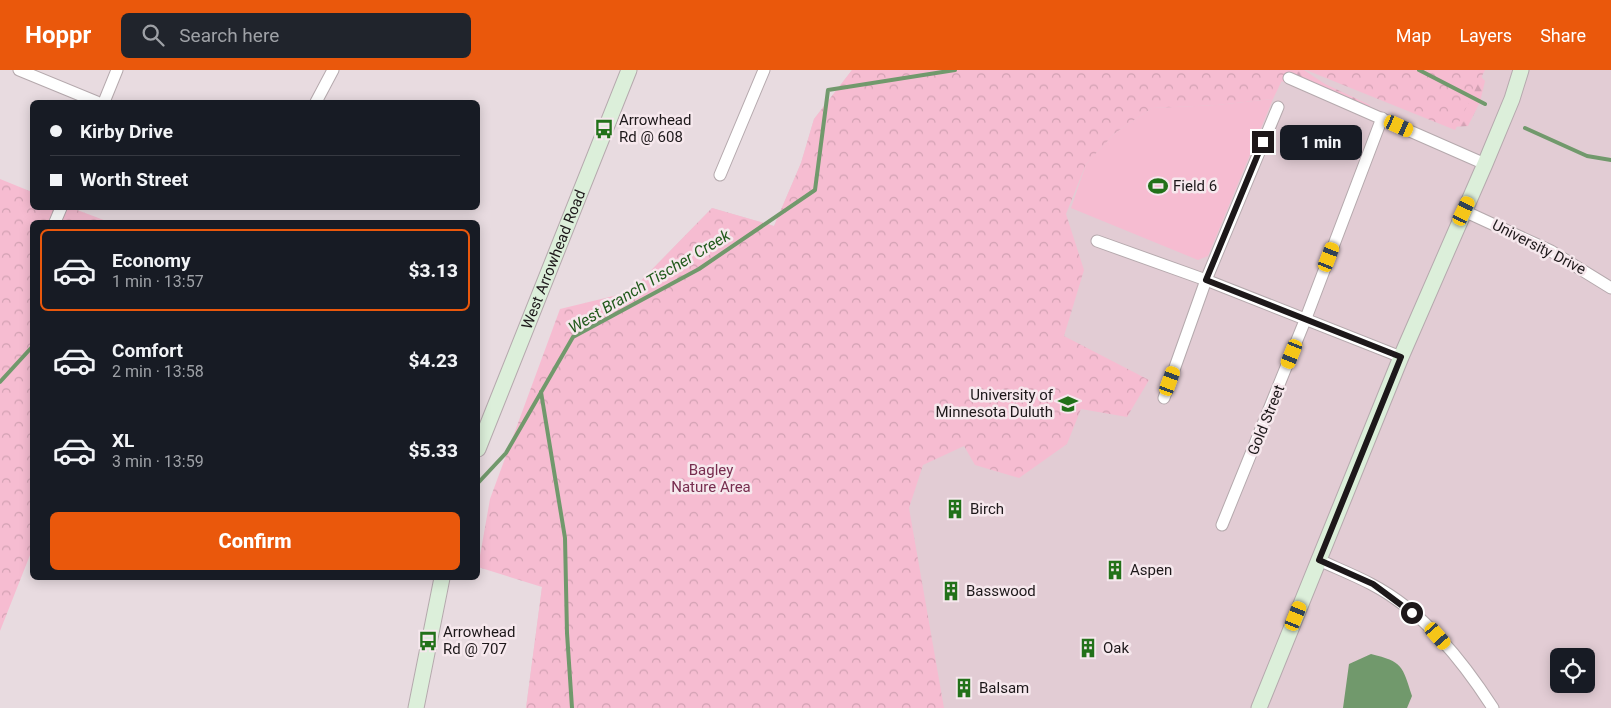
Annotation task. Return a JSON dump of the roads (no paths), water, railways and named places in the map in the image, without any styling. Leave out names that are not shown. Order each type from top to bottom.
[{"type":"street","points":[[18,70],[92,100]]},
{"type":"street","points":[[105,100],[117,70]]},
{"type":"street","points":[[317,100],[333,70]]},
{"type":"street","name":"West Arrowhead Road","points":[[480,444],[629,70]]},
{"type":"street","points":[[720,175],[764,70]]},
{"type":"street","points":[[1259,708],[1401,357],[1512,99],[1521,70]]},
{"type":"street","points":[[1290,78],[1485,164]]},
{"type":"street","points":[[1164,398],[1206,280],[1278,107]]},
{"type":"street","name":"Gold Street","points":[[1222,525],[1306,318],[1382,118]]},
{"type":"street","name":"University Drive","points":[[1464,211],[1551,251],[1611,288]]},
{"type":"street","points":[[1097,241],[1306,318],[1401,357]]},
{"type":"street","points":[[1319,560],[1373,584],[1426,622],[1473,678],[1493,708]]},
{"type":"street","points":[[416,708],[442,580]]},
{"type":"waterway","name":"West Branch Tischer Creek","points":[[480,481],[506,453],[573,337],[699,269],[815,190],[828,90],[955,70]]},
{"type":"waterway","name":"West Branch Tischer Creek","points":[[1419,70],[1485,104]]},
{"type":"waterway","name":"West Branch Tischer Creek","points":[[1525,128],[1587,156],[1611,160]]},
{"type":"waterway","name":"West Branch Tischer Creek","points":[[0,382],[30,349]]},
{"type":"waterway","points":[[541,392],[565,538],[567,633],[572,708]]},
{"type":"place","name":"Arrowhead Rd @ 608","points":[[604,129]]},
{"type":"place","name":"Field 6","points":[[1158,186]]},
{"type":"place","name":"University of Minnesota Duluth","points":[[1068,404]]},
{"type":"place","name":"Birch","points":[[955,509]]},
{"type":"place","name":"Aspen","points":[[1115,570]]},
{"type":"place","name":"Basswood","points":[[951,591]]},
{"type":"place","name":"Arrowhead Rd @ 707","points":[[428,641]]},
{"type":"place","name":"Oak","points":[[1088,648]]},
{"type":"place","name":"Balsam","points":[[964,688]]},
{"type":"park label","name":"Bagley Nature Area","points":[[711,478]]}]
